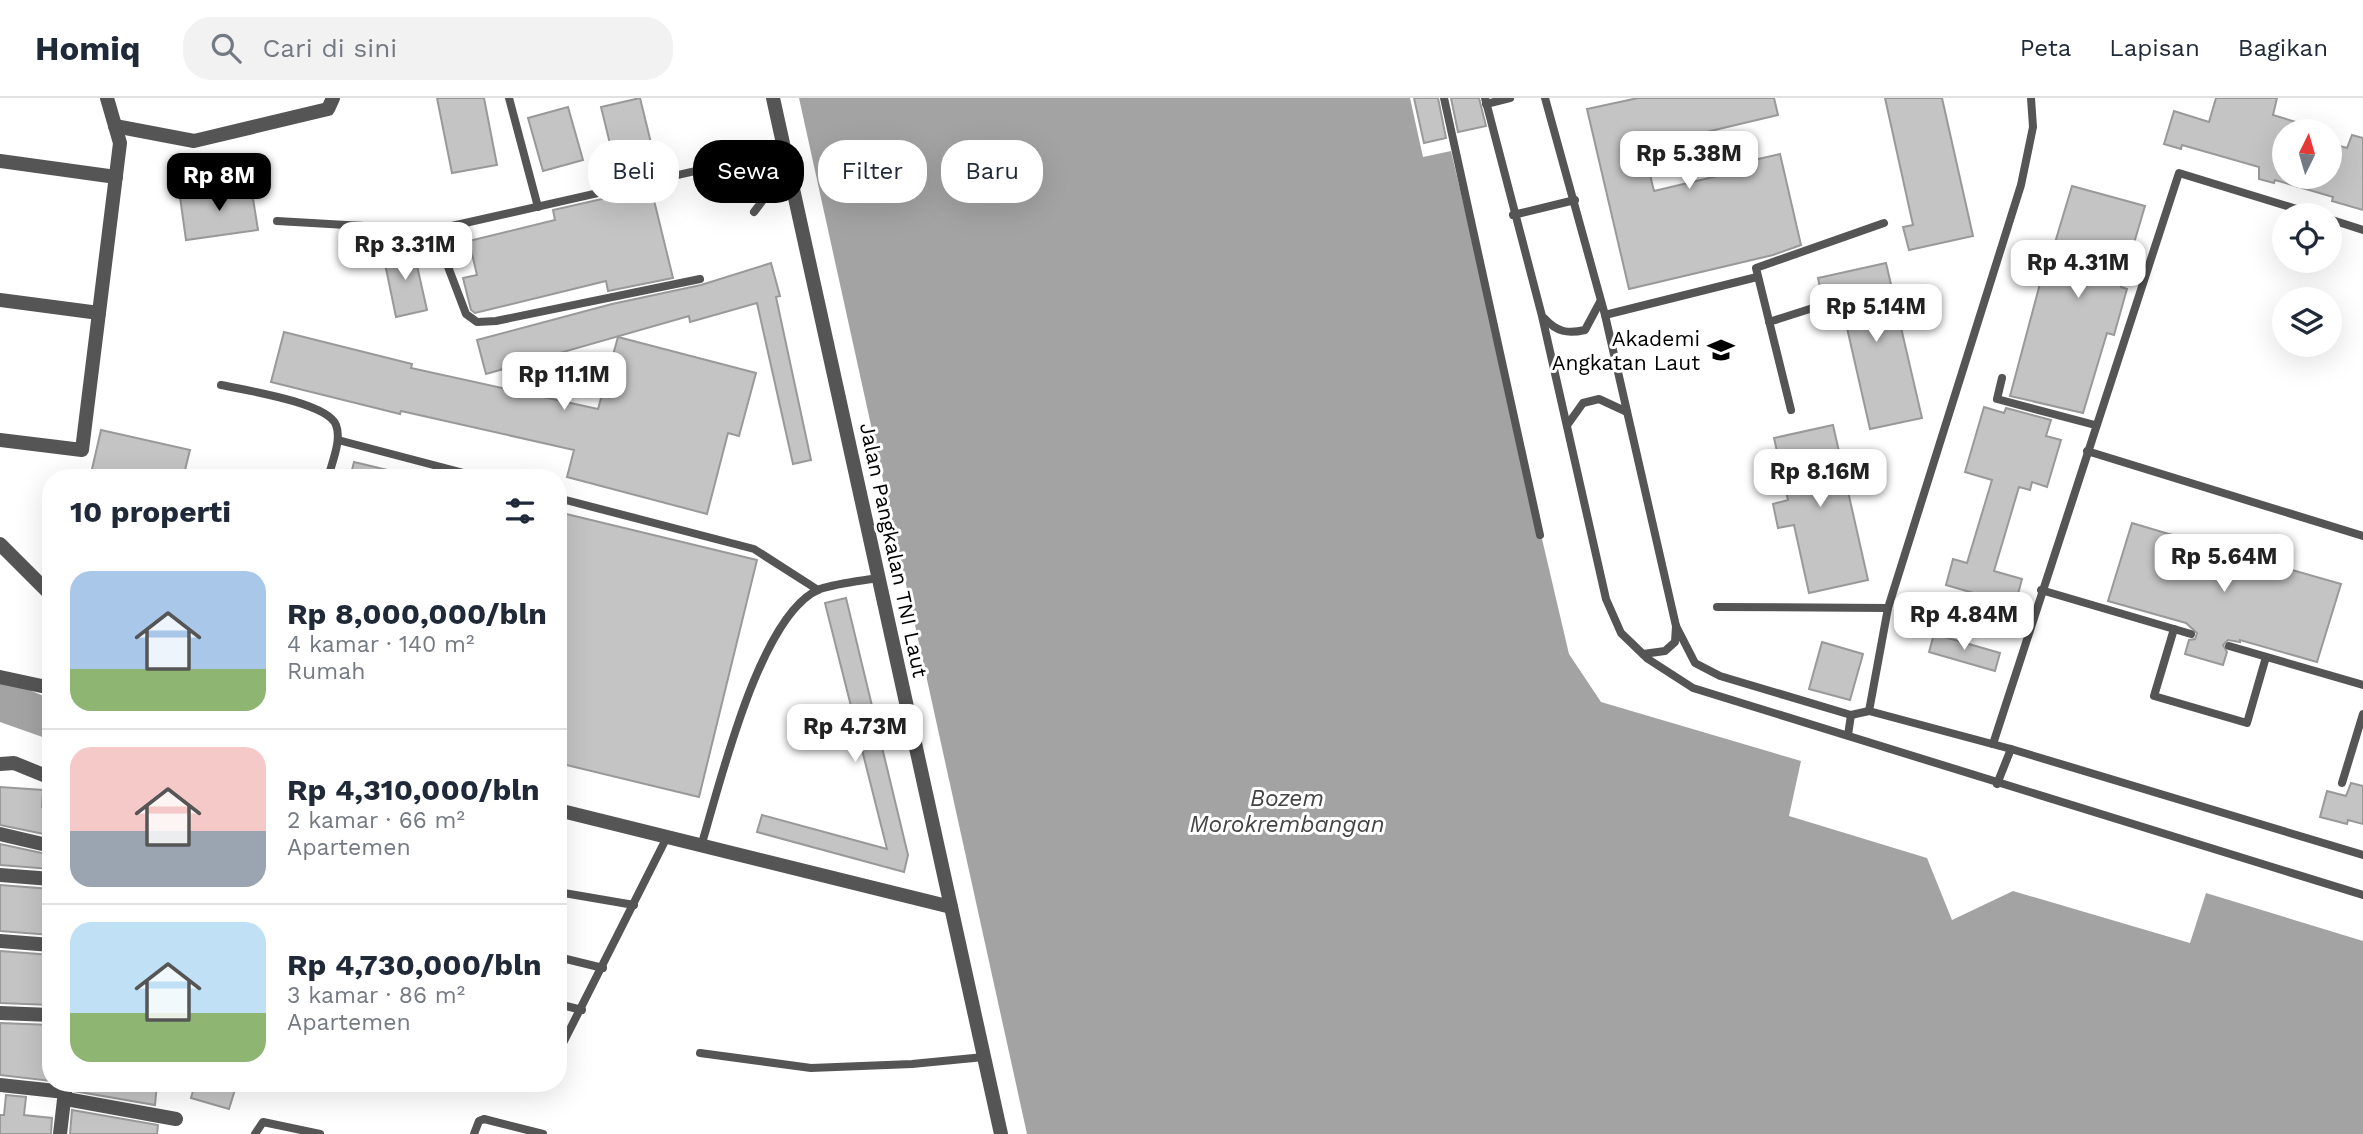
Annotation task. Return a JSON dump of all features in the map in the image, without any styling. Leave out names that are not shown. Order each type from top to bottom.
[{"type":"street","points":[[0,440],[82,450],[120,143],[107,98]]},
{"type":"street","points":[[115,126],[194,141],[327,109],[333,98]]},
{"type":"street","name":"Jalan Pangkalan TNI Laut","points":[[772,98],[782,140]]},
{"type":"street","points":[[0,161],[116,177]]},
{"type":"street","name":"Jalan Pangkalan TNI Laut","points":[[796,203],[1001,1134]]},
{"type":"street","points":[[0,300],[99,313]]},
{"type":"street","points":[[0,544],[42,586]]},
{"type":"street","points":[[0,677],[42,686]]},
{"type":"street","points":[[0,764],[14,763],[42,774]]},
{"type":"street","points":[[567,812],[702,843],[951,907]]},
{"type":"street","points":[[0,834],[42,844]]},
{"type":"street","points":[[0,876],[42,878]]},
{"type":"street","points":[[0,941],[42,944]]},
{"type":"street","points":[[0,1013],[42,1015]]},
{"type":"street","points":[[0,1085],[42,1089]]},
{"type":"street","points":[[60,1134],[66,1092],[176,1119]]},
{"type":"lane","points":[[509,98],[538,207]]},
{"type":"lane","points":[[1444,98],[1540,535]]},
{"type":"lane","points":[[1510,98],[1486,101],[1542,316],[1606,599],[1621,633],[1643,654],[1693,688],[2363,895]]},
{"type":"lane","points":[[1545,98],[1605,315],[1676,626],[1695,663],[1720,676],[1851,715],[1869,711],[1993,744],[2363,855]]},
{"type":"lane","points":[[1869,711],[1888,608],[2021,186],[2034,127],[2031,98]]},
{"type":"lane","points":[[277,221],[434,230],[693,172]]},
{"type":"lane","points":[[1993,744],[2040,590],[2179,173],[2277,203]]},
{"type":"lane","points":[[1514,215],[1575,200]]},
{"type":"lane","points":[[754,212],[761,203]]},
{"type":"lane","points":[[1791,410],[1756,268],[1884,223]]},
{"type":"lane","points":[[2342,223],[2363,230]]},
{"type":"lane","points":[[434,230],[466,314],[477,322],[496,321],[700,279]]},
{"type":"lane","points":[[1605,315],[1757,277]]},
{"type":"lane","points":[[1542,316],[1555,329],[1571,333],[1585,330],[1600,302]]},
{"type":"lane","points":[[1769,322],[1816,307]]},
{"type":"lane","points":[[2001,378],[1997,399],[2095,425]]},
{"type":"lane","points":[[221,384],[324,411],[336,424],[338,440],[330,469]]},
{"type":"lane","points":[[1568,424],[1583,403],[1599,399],[1627,412]]},
{"type":"lane","points":[[338,440],[448,469]]},
{"type":"lane","points":[[2087,451],[2363,536]]},
{"type":"lane","points":[[567,500],[754,549],[818,590]]},
{"type":"lane","points":[[702,843],[761,660],[789,615],[818,590],[878,578]]},
{"type":"lane","points":[[2040,590],[2191,634]]},
{"type":"lane","points":[[1717,607],[1888,608]]},
{"type":"lane","points":[[1643,654],[1665,651],[1675,642],[1676,626]]},
{"type":"lane","points":[[2174,629],[2154,696],[2247,723],[2266,657]]},
{"type":"lane","points":[[2229,646],[2363,685]]},
{"type":"lane","points":[[2342,783],[2363,714]]},
{"type":"lane","points":[[1848,735],[1851,715]]},
{"type":"lane","points":[[1997,784],[2011,749]]},
{"type":"lane","points":[[567,1037],[667,836]]},
{"type":"lane","points":[[567,894],[634,905]]},
{"type":"lane","points":[[567,959],[603,968]]},
{"type":"lane","points":[[567,1006],[582,1010]]},
{"type":"lane","points":[[700,1053],[811,1068],[912,1064],[984,1057]]},
{"type":"lane","points":[[474,1134],[479,1121],[484,1119],[543,1134]]},
{"type":"lane","points":[[255,1134],[263,1122],[274,1122],[320,1134]]},
{"type":"water","name":"Bozem Morokrembangan","points":[[799,98],[1410,98],[1423,157],[1451,151],[1569,654],[1601,702],[1801,761],[1789,816],[1927,858],[1952,920],[2013,891],[2190,943],[2206,893],[2363,941],[2363,1134],[1027,1134],[822,203],[927,203],[927,140],[818,140],[818,184]]},
{"type":"water","points":[[0,678],[42,695],[42,737],[0,722]]},
{"type":"building","points":[[437,98],[484,98],[497,165],[452,173]]},
{"type":"building","points":[[640,98],[650,140],[609,140],[601,107]]},
{"type":"building","points":[[1414,98],[1438,98],[1446,138],[1424,143]]},
{"type":"building","points":[[1451,98],[1479,98],[1486,126],[1458,132]]},
{"type":"building","points":[[1638,98],[1774,98],[1778,115],[1643,147],[1654,191],[1747,169],[1745,162],[1780,154],[1801,245],[1773,255],[1629,289],[1587,109]]},
{"type":"building","points":[[1885,98],[1942,98],[1973,236],[1909,250],[1903,227],[1913,225]]},
{"type":"building","points":[[2216,98],[2277,98],[2273,115],[2286,119],[2272,119],[2272,182],[2259,179],[2259,167],[2182,145],[2181,149],[2164,144],[2174,111],[2209,122]]},
{"type":"building","points":[[568,107],[583,160],[543,171],[528,118]]},
{"type":"building","points":[[2352,135],[2363,138],[2363,210],[2332,201],[2333,197],[2306,189],[2342,189],[2342,147],[2347,148]]},
{"type":"building","points":[[251,186],[258,230],[186,240],[180,197]]},
{"type":"building","points":[[2072,186],[2145,206],[2121,287],[2127,289],[2114,335],[2107,333],[2083,413],[2010,396],[2045,265],[2048,266]]},
{"type":"building","points":[[588,202],[655,203],[673,278],[608,291],[606,281],[475,313],[471,310],[463,278],[477,275],[469,241],[555,220],[553,210]]},
{"type":"building","points":[[413,248],[427,310],[396,317],[383,254]]},
{"type":"building","points":[[771,263],[780,296],[776,297],[811,460],[793,464],[757,303],[690,322],[689,316],[486,374],[477,340],[612,304],[701,285]]},
{"type":"building","points":[[1886,263],[1922,418],[1870,429],[1840,297],[1823,301],[1818,278]]},
{"type":"building","points":[[284,332],[412,364],[411,368],[598,409],[618,337],[756,373],[739,436],[728,433],[707,514],[567,477],[574,450],[401,411],[400,414],[271,382]]},
{"type":"building","points":[[1984,407],[2004,413],[2006,408],[2051,420],[2046,436],[2061,440],[2047,487],[2032,482],[2030,490],[2019,487],[1994,571],[2022,579],[2015,605],[1946,585],[1953,559],[1967,563],[1992,480],[1965,472]]},
{"type":"building","points":[[1833,425],[1868,580],[1809,593],[1794,525],[1778,528],[1773,504],[1788,500],[1774,438]]},
{"type":"building","points":[[101,430],[190,450],[185,469],[92,469]]},
{"type":"building","points":[[354,462],[383,469],[352,469]]},
{"type":"building","points":[[567,514],[757,560],[699,797],[567,765]]},
{"type":"building","points":[[2132,523],[2209,546],[2212,536],[2271,554],[2268,563],[2341,584],[2317,662],[2240,640],[2228,640],[2223,645],[2227,652],[2223,665],[2185,654],[2189,640],[2195,639],[2197,633],[2186,623],[2108,601]]},
{"type":"building","points":[[846,598],[908,855],[904,872],[757,832],[762,815],[887,849],[825,603]]},
{"type":"building","points":[[1934,634],[2000,653],[1995,671],[1929,652]]},
{"type":"building","points":[[1822,642],[1863,654],[1850,700],[1809,689]]},
{"type":"building","points":[[2351,783],[2363,786],[2363,824],[2348,820],[2347,824],[2320,817],[2327,791],[2346,796]]},
{"type":"building","points":[[0,787],[42,790],[42,834],[0,825]]},
{"type":"building","points":[[0,844],[42,853],[42,868],[0,865]]},
{"type":"building","points":[[0,885],[42,888],[42,934],[0,931]]},
{"type":"building","points":[[0,951],[42,954],[42,1005],[0,1003]]},
{"type":"building","points":[[0,1023],[42,1025],[42,1080],[0,1075]]},
{"type":"building","points":[[80,1092],[156,1092],[155,1105]]},
{"type":"building","points":[[193,1092],[234,1092],[229,1109],[191,1098]]},
{"type":"building","points":[[6,1095],[26,1097],[24,1115],[52,1118],[51,1134],[0,1134],[0,1115],[4,1115]]},
{"type":"building","points":[[72,1110],[158,1125],[157,1134],[70,1134]]},
{"type":"place","name":"Akademi Angkatan Laut","points":[[1721,350]]}]
